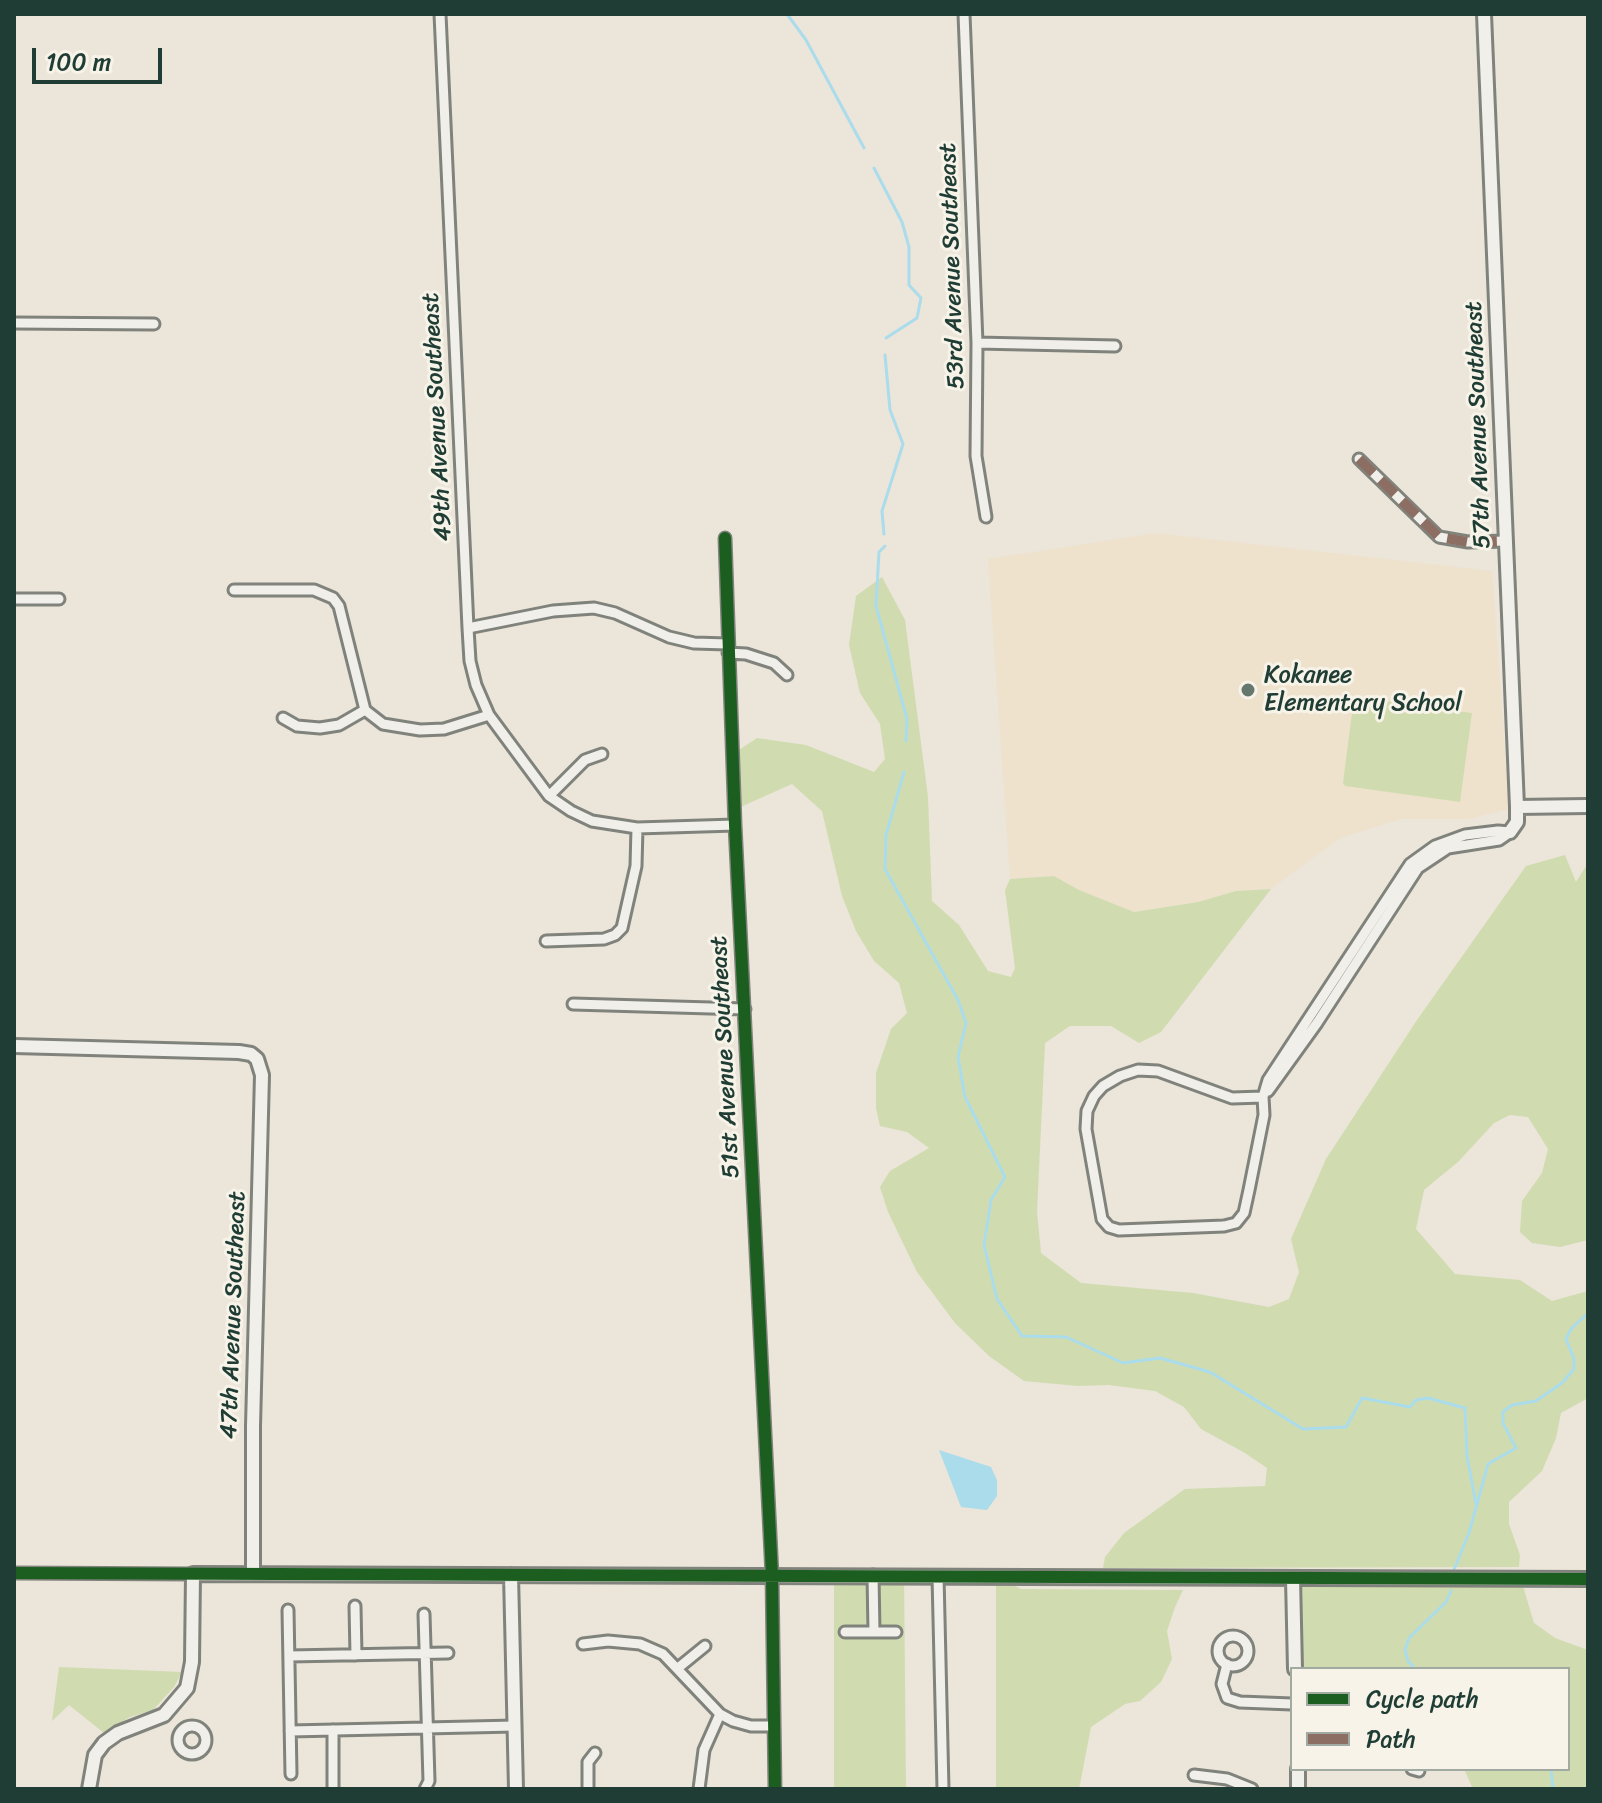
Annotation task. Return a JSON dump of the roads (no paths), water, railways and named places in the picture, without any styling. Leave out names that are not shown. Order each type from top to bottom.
[{"type":"street","name":"49th Avenue Southeast","points":[[440,14],[470,661],[489,715],[549,796]]},
{"type":"street","name":"53rd Avenue Southeast","points":[[964,14],[977,343],[976,456],[986,517]]},
{"type":"street","name":"57th Avenue Southeast","points":[[1263,1097],[1232,1098],[1158,1071],[1138,1070],[1103,1086],[1087,1111],[1086,1129],[1102,1219],[1109,1227],[1119,1230],[1236,1223],[1244,1213],[1268,1080],[1317,1013],[1410,864],[1435,846],[1465,835],[1510,832],[1517,822],[1484,14]]},
{"type":"street","points":[[14,323],[154,324]]},
{"type":"street","points":[[977,343],[1115,346]]},
{"type":"street","points":[[1359,459],[1439,537],[1468,542],[1506,541]]},
{"type":"street","name":"51st Avenue Southeast","points":[[725,538],[735,825],[772,1575],[775,1789]]},
{"type":"street","points":[[234,590],[314,590],[333,598],[339,606],[365,710],[383,724],[420,730],[444,729],[489,715]]},
{"type":"street","points":[[14,599],[59,599]]},
{"type":"street","points":[[468,628],[553,611],[594,608],[615,613],[669,637],[728,648],[774,663],[787,675]]},
{"type":"street","points":[[283,718],[297,726],[320,728],[339,725],[365,710]]},
{"type":"street","points":[[602,754],[585,760],[549,796],[592,821],[637,828],[735,825]]},
{"type":"street","points":[[1517,807],[1588,806]]},
{"type":"street","points":[[546,941],[604,939],[622,928],[636,866],[637,828]]},
{"type":"street","points":[[573,1004],[745,1009]]},
{"type":"street","name":"47th Avenue Southeast","points":[[14,1046],[239,1052],[251,1054],[257,1059],[262,1075],[253,1412],[253,1573]]},
{"type":"street","points":[[14,1573],[1588,1579]]},
{"type":"street","points":[[89,1789],[95,1755],[104,1743],[118,1733],[164,1715],[181,1698],[190,1677],[192,1662],[193,1574]]},
{"type":"street","points":[[511,1575],[516,1789]]},
{"type":"street","points":[[873,1575],[874,1632]]},
{"type":"street","points":[[938,1576],[943,1789]]},
{"type":"street","points":[[1293,1578],[1295,1667]]},
{"type":"street","points":[[355,1606],[356,1655]]},
{"type":"street","points":[[288,1610],[291,1774]]},
{"type":"street","points":[[424,1614],[429,1781],[425,1789]]},
{"type":"street","points":[[845,1632],[896,1632]]},
{"type":"street","points":[[583,1644],[608,1641],[640,1644],[663,1654],[720,1714],[751,1726],[773,1726]]},
{"type":"street","points":[[678,1668],[705,1646]]},
{"type":"street","points":[[289,1656],[448,1653]]},
{"type":"street","points":[[1227,1664],[1222,1684],[1227,1698],[1240,1702],[1290,1704]]},
{"type":"street","points":[[699,1789],[704,1750],[720,1714]]},
{"type":"street","points":[[164,1715],[180,1730]]},
{"type":"street","points":[[290,1731],[515,1726]]},
{"type":"street","points":[[333,1730],[333,1789]]},
{"type":"street","points":[[588,1789],[588,1762],[595,1753]]},
{"type":"street","points":[[1194,1775],[1227,1779],[1252,1789]]},
{"type":"water","points":[[939,1450],[991,1467],[997,1480],[997,1496],[987,1510],[961,1507]]},
{"type":"waterway","points":[[787,14],[806,40],[864,148]]},
{"type":"waterway","points":[[874,168],[902,222],[909,247],[909,285],[921,298],[917,318],[886,338]]},
{"type":"waterway","points":[[884,534],[882,511],[903,444],[890,410],[885,355]]},
{"type":"waterway","points":[[885,546],[879,552],[876,606],[907,719],[906,741]]},
{"type":"waterway","points":[[904,772],[886,835],[885,869],[958,1000],[966,1023],[958,1057],[965,1097],[1005,1177],[991,1200],[984,1245],[997,1299],[1022,1336],[1066,1337],[1123,1363],[1160,1358],[1210,1372],[1303,1429],[1346,1427],[1362,1398],[1410,1407],[1416,1400],[1428,1398],[1465,1408],[1467,1456],[1476,1504]]},
{"type":"waterway","points":[[1453,1572],[1469,1533],[1488,1464],[1516,1448],[1503,1423],[1503,1412],[1512,1405],[1536,1401],[1562,1383],[1574,1369],[1574,1359],[1566,1339],[1571,1329],[1588,1313]]},
{"type":"waterway","points":[[1413,1667],[1405,1650],[1409,1638],[1446,1602],[1451,1591]]},
{"type":"waterway","points":[[1551,1771],[1553,1789]]},
{"type":"place","name":"Kokanee Elementary School","points":[[1248,690]]}]
